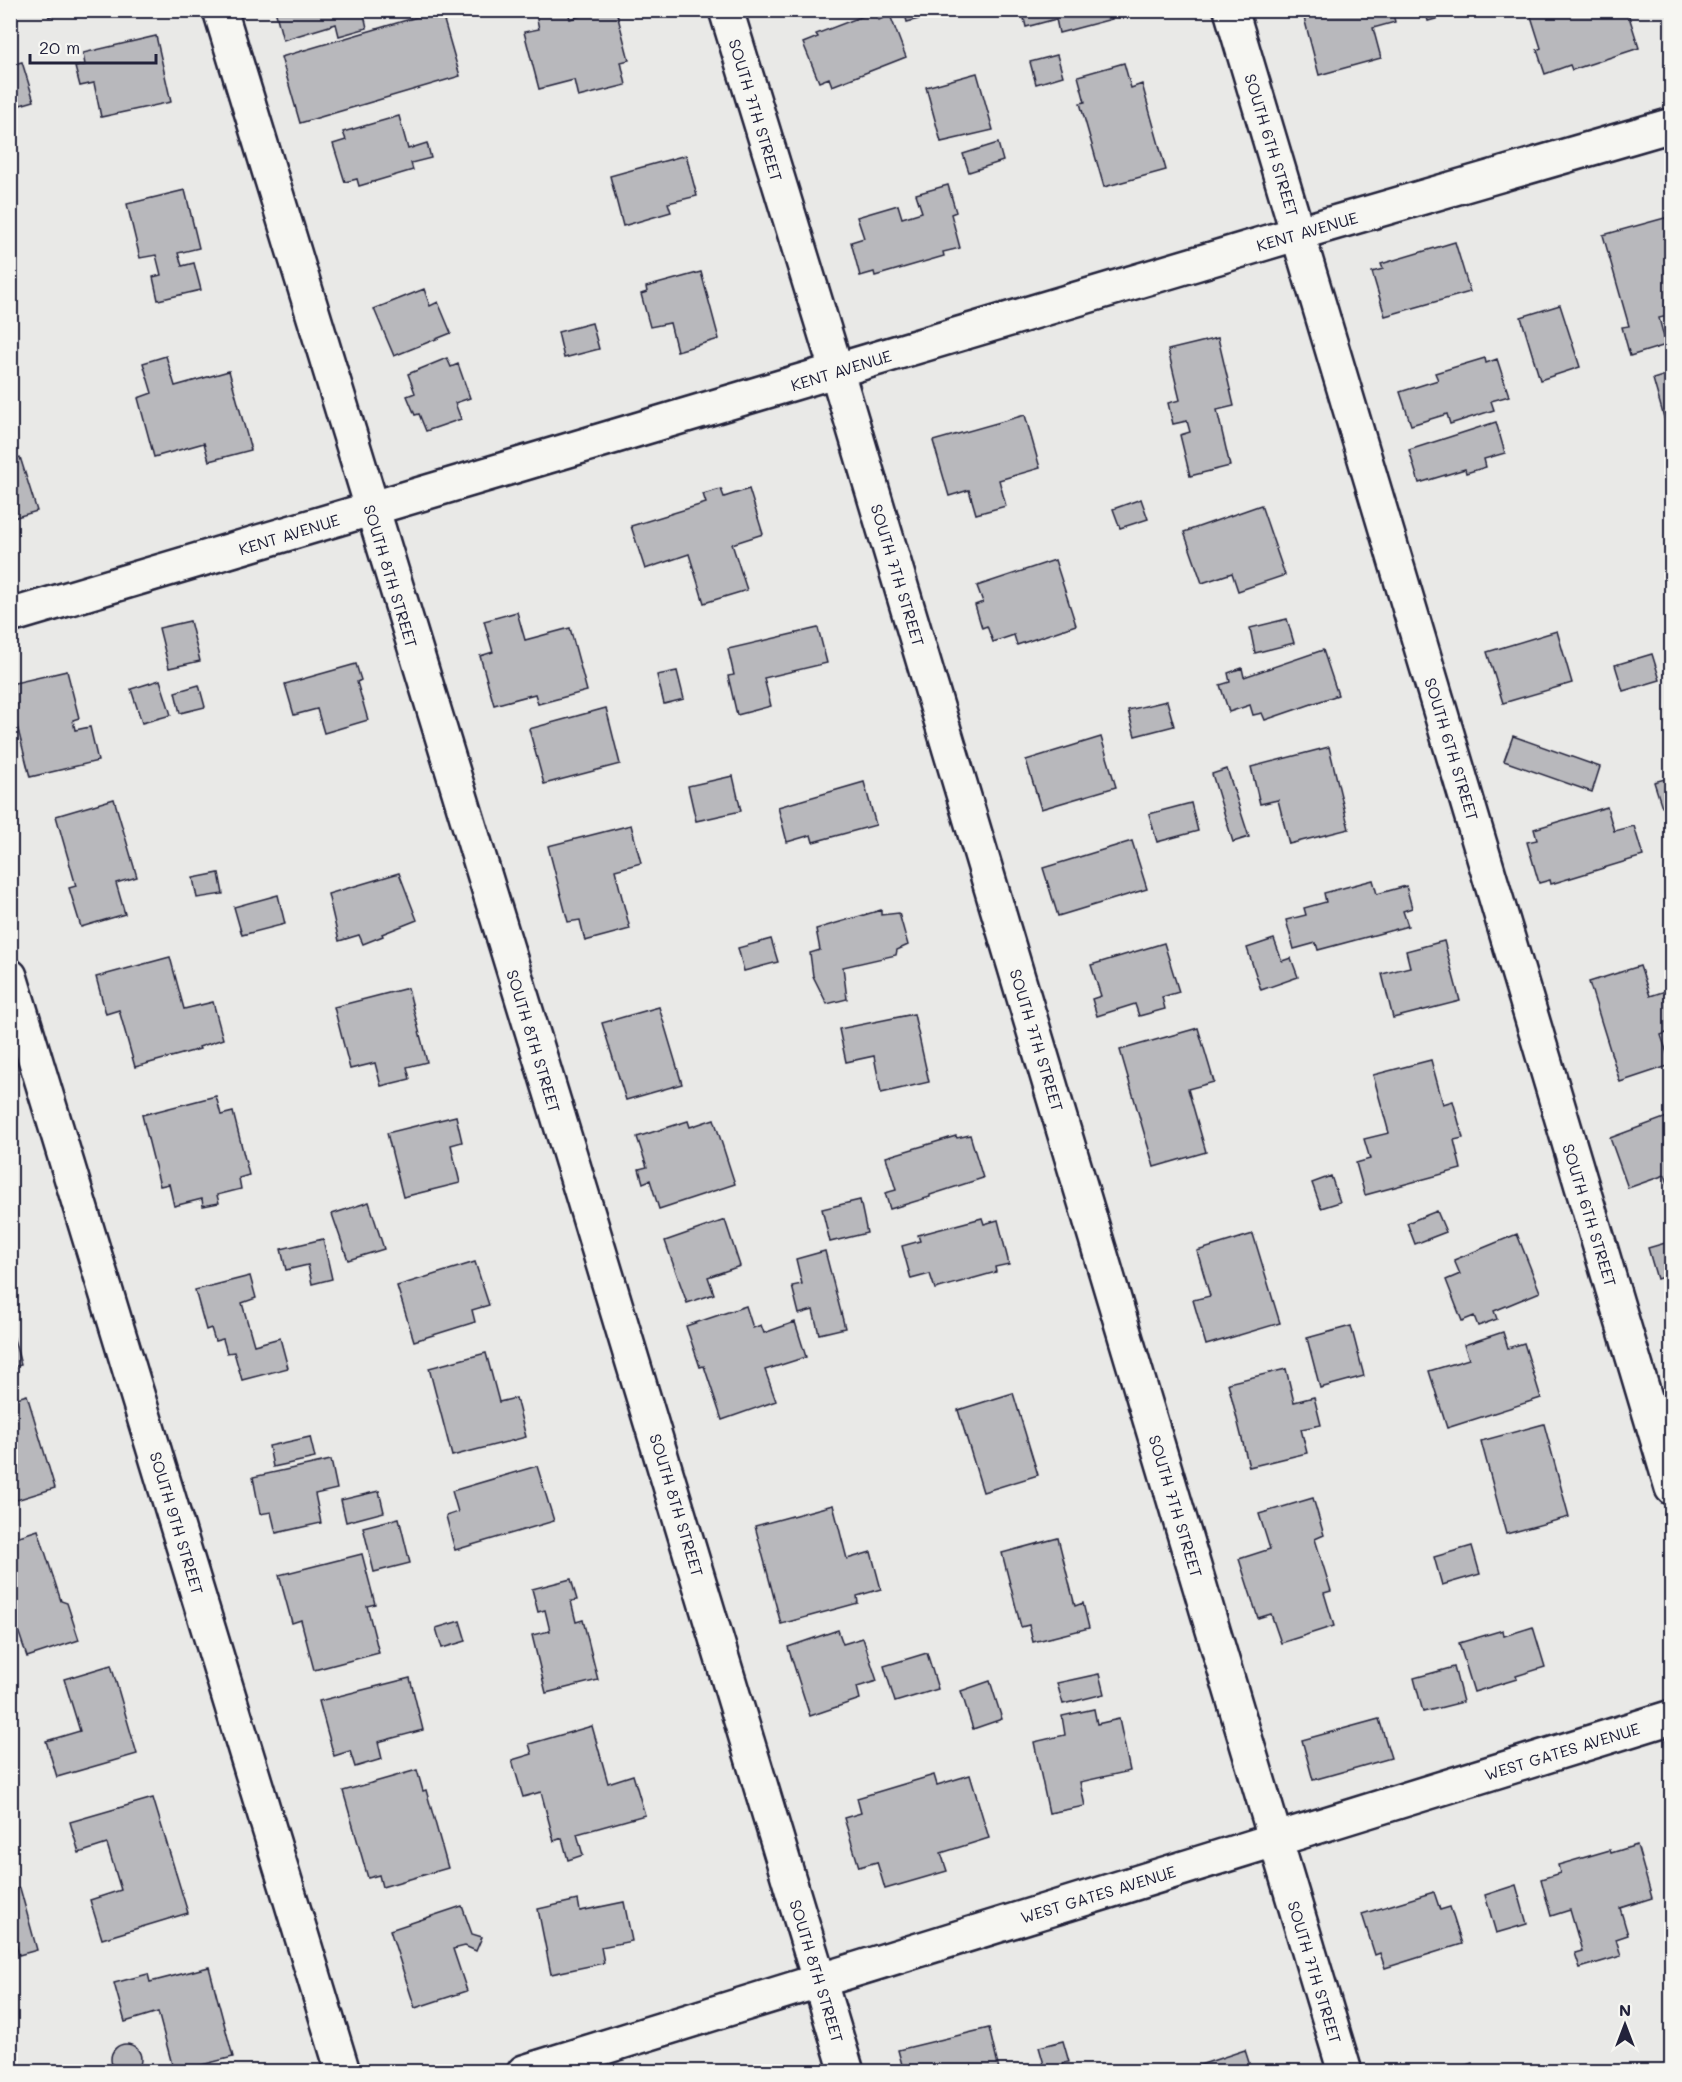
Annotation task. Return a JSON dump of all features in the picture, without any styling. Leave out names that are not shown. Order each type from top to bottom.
[{"type":"street","name":"SOUTH 8TH STREET","points":[[220,10],[696,1567],[847,2072]]},
{"type":"street","name":"SOUTH 7TH STREET","points":[[726,10],[837,372],[1345,2072]]},
{"type":"street","name":"SOUTH 6TH STREET","points":[[1231,10],[1671,1488]]},
{"type":"street","name":"KENT AVENUE","points":[[10,616],[1671,125]]},
{"type":"street","name":"SOUTH 9TH STREET","points":[[10,976],[343,2072]]},
{"type":"street","name":"WEST GATES AVENUE","points":[[524,2072],[1671,1717]]},
{"type":"building","points":[[47,10],[73,10],[49,17]]},
{"type":"building","points":[[275,10],[363,10],[367,28],[339,36],[336,24],[283,40]]},
{"type":"building","points":[[441,10],[460,76],[300,123],[281,57]]},
{"type":"building","points":[[535,10],[568,10],[570,19],[601,10],[616,10],[629,60],[621,62],[626,85],[578,97],[574,80],[539,89],[524,32],[539,29]]},
{"type":"building","points":[[904,10],[953,10],[907,22]]},
{"type":"building","points":[[1022,10],[1110,10],[1112,19],[1059,33],[1056,19],[1026,27]]},
{"type":"building","points":[[1302,10],[1392,10],[1395,22],[1373,28],[1381,58],[1319,75]]},
{"type":"building","points":[[1425,10],[1461,10],[1462,12],[1428,21]]},
{"type":"building","points":[[1529,10],[1627,10],[1639,48],[1572,70],[1570,65],[1545,74],[1537,50],[1541,48]]},
{"type":"building","points":[[876,11],[879,20],[890,15],[906,57],[832,86],[829,78],[819,82],[803,43],[818,37],[816,34]]},
{"type":"building","points":[[156,36],[171,102],[101,117],[94,83],[80,86],[75,67],[85,65],[83,53]]},
{"type":"building","points":[[1057,55],[1063,76],[1036,84],[1030,62]]},
{"type":"building","points":[[22,62],[34,101],[10,108],[10,65]]},
{"type":"building","points":[[1124,63],[1131,88],[1142,84],[1166,170],[1104,187],[1080,103],[1085,102],[1078,76]]},
{"type":"building","points":[[977,73],[993,130],[941,142],[926,87]]},
{"type":"building","points":[[399,116],[408,149],[427,143],[431,158],[411,163],[413,170],[359,186],[357,179],[345,182],[333,144],[346,140],[343,132]]},
{"type":"building","points":[[998,143],[1003,161],[969,172],[963,154]]},
{"type":"building","points":[[686,155],[697,196],[668,203],[671,212],[623,226],[610,176]]},
{"type":"building","points":[[948,185],[956,212],[951,214],[960,248],[943,252],[944,256],[875,276],[874,272],[860,276],[851,242],[864,238],[857,217],[898,205],[902,218],[922,212],[916,194]]},
{"type":"building","points":[[185,190],[199,248],[178,253],[182,266],[194,263],[201,290],[158,300],[153,277],[161,275],[156,255],[140,258],[127,204]]},
{"type":"building","points":[[1672,216],[1672,257],[1669,258],[1672,266],[1672,315],[1659,318],[1666,345],[1630,356],[1622,327],[1629,326],[1603,235]]},
{"type":"building","points":[[1455,242],[1470,292],[1385,316],[1372,272],[1383,269],[1381,264]]},
{"type":"building","points":[[701,272],[719,339],[677,351],[670,323],[650,327],[641,294],[647,292],[646,287]]},
{"type":"building","points":[[424,289],[430,306],[438,302],[451,333],[394,356],[374,309]]},
{"type":"building","points":[[1560,305],[1580,367],[1540,380],[1521,317]]},
{"type":"building","points":[[592,323],[599,349],[564,358],[558,332]]},
{"type":"building","points":[[1218,338],[1234,406],[1217,410],[1230,466],[1190,476],[1180,435],[1190,432],[1187,421],[1173,424],[1168,403],[1180,400],[1168,350]]},
{"type":"building","points":[[166,356],[175,386],[229,371],[251,450],[209,461],[204,443],[154,457],[138,398],[152,393],[143,363]]},
{"type":"building","points":[[447,358],[451,367],[458,364],[470,398],[455,403],[461,419],[426,431],[419,414],[415,415],[407,396],[415,393],[408,374]]},
{"type":"building","points":[[1485,358],[1486,363],[1497,359],[1509,396],[1491,401],[1494,410],[1450,424],[1447,414],[1411,425],[1400,392],[1438,380],[1435,373]]},
{"type":"building","points":[[1672,373],[1672,442],[1671,442],[1653,379]]},
{"type":"building","points":[[1025,415],[1040,468],[999,480],[1006,506],[976,514],[969,490],[949,496],[933,441]]},
{"type":"building","points":[[1496,422],[1505,453],[1484,459],[1486,467],[1466,473],[1465,469],[1419,483],[1409,450]]},
{"type":"building","points":[[20,457],[37,511],[10,519],[10,459]]},
{"type":"building","points":[[721,489],[724,497],[749,489],[763,534],[732,544],[747,590],[704,603],[689,554],[645,569],[631,526],[706,503],[703,494]]},
{"type":"building","points":[[1141,499],[1148,519],[1120,528],[1113,509]]},
{"type":"building","points":[[1261,505],[1285,575],[1238,591],[1232,573],[1202,583],[1184,532]]},
{"type":"building","points":[[1055,560],[1076,625],[1017,645],[1014,635],[993,642],[987,626],[982,628],[975,605],[983,602],[977,586]]},
{"type":"building","points":[[517,612],[525,640],[570,628],[587,691],[538,704],[535,694],[494,705],[480,656],[493,652],[484,621]]},
{"type":"building","points":[[1287,619],[1294,643],[1255,653],[1250,628]]},
{"type":"building","points":[[190,621],[200,661],[169,668],[159,628]]},
{"type":"building","points":[[818,628],[827,663],[764,678],[771,706],[737,715],[728,676],[734,675],[728,649]]},
{"type":"building","points":[[1557,631],[1572,683],[1503,703],[1487,652]]},
{"type":"building","points":[[1323,650],[1338,695],[1265,720],[1262,713],[1253,715],[1250,705],[1229,712],[1220,685],[1230,682],[1228,673],[1242,668],[1244,677]]},
{"type":"building","points":[[1652,654],[1660,680],[1623,691],[1615,665]]},
{"type":"building","points":[[356,664],[361,680],[357,682],[368,720],[324,733],[317,709],[294,715],[285,684]]},
{"type":"building","points":[[67,671],[79,718],[73,720],[75,730],[90,727],[98,761],[30,777],[10,698],[10,684]]},
{"type":"building","points":[[677,671],[684,699],[664,704],[657,675]]},
{"type":"building","points":[[160,680],[171,715],[142,723],[131,689]]},
{"type":"building","points":[[199,685],[205,707],[180,713],[175,692]]},
{"type":"building","points":[[1167,701],[1174,726],[1135,736],[1128,710]]},
{"type":"building","points":[[606,708],[620,764],[544,784],[529,729]]},
{"type":"building","points":[[1513,736],[1600,767],[1592,792],[1504,761]]},
{"type":"building","points":[[1101,737],[1116,787],[1041,809],[1026,760]]},
{"type":"building","points":[[1329,747],[1349,829],[1289,844],[1278,800],[1260,804],[1251,767]]},
{"type":"building","points":[[1227,769],[1249,837],[1233,842],[1212,774]]},
{"type":"building","points":[[733,776],[741,811],[696,821],[688,786]]},
{"type":"building","points":[[1672,777],[1672,805],[1662,807],[1654,782]]},
{"type":"building","points":[[864,782],[876,825],[813,842],[811,835],[787,842],[778,807]]},
{"type":"building","points":[[114,799],[137,877],[116,883],[125,914],[81,927],[69,888],[76,886],[56,816]]},
{"type":"building","points":[[1191,803],[1198,831],[1157,842],[1149,814]]},
{"type":"building","points":[[1607,807],[1614,831],[1634,826],[1643,856],[1551,884],[1550,880],[1539,883],[1527,842],[1537,840],[1534,829]]},
{"type":"building","points":[[631,825],[641,863],[615,870],[630,929],[585,941],[580,920],[568,922],[548,846]]},
{"type":"building","points":[[1132,841],[1147,889],[1058,916],[1043,868]]},
{"type":"building","points":[[219,873],[223,894],[197,898],[193,878]]},
{"type":"building","points":[[399,873],[417,920],[363,944],[359,935],[339,941],[328,894]]},
{"type":"building","points":[[1373,880],[1377,894],[1406,886],[1412,908],[1403,911],[1408,926],[1318,950],[1316,943],[1294,949],[1286,920],[1306,915],[1304,908],[1326,902],[1324,893]]},
{"type":"building","points":[[278,895],[285,924],[242,935],[234,907]]},
{"type":"building","points":[[881,910],[881,915],[899,913],[908,945],[897,950],[896,955],[843,967],[847,999],[827,1004],[813,976],[810,953],[820,950],[816,929]]},
{"type":"building","points":[[771,939],[778,962],[744,971],[738,948]]},
{"type":"building","points":[[1274,939],[1282,961],[1291,958],[1298,977],[1261,990],[1247,948]]},
{"type":"building","points":[[1444,941],[1460,1001],[1393,1018],[1382,974],[1410,967],[1406,951]]},
{"type":"building","points":[[1164,943],[1179,992],[1162,997],[1165,1009],[1139,1016],[1135,1004],[1097,1016],[1092,999],[1101,996],[1091,965]]},
{"type":"building","points":[[170,957],[184,1009],[213,1002],[223,1039],[199,1047],[200,1049],[135,1067],[119,1010],[106,1014],[96,977]]},
{"type":"building","points":[[1640,966],[1650,996],[1672,989],[1672,1031],[1661,1035],[1671,1065],[1620,1082],[1589,982]]},
{"type":"building","points":[[408,988],[427,1062],[407,1067],[410,1079],[381,1086],[375,1063],[350,1069],[334,1007]]},
{"type":"building","points":[[659,1007],[682,1084],[626,1100],[602,1023]]},
{"type":"building","points":[[914,1014],[929,1082],[881,1093],[874,1056],[846,1062],[839,1029]]},
{"type":"building","points":[[1198,1028],[1214,1082],[1188,1089],[1206,1152],[1154,1167],[1120,1050]]},
{"type":"building","points":[[1431,1060],[1443,1104],[1453,1101],[1463,1138],[1454,1140],[1461,1169],[1365,1195],[1356,1163],[1370,1159],[1364,1139],[1389,1133],[1373,1075]]},
{"type":"building","points":[[216,1096],[221,1115],[233,1112],[249,1175],[239,1178],[241,1189],[217,1195],[219,1203],[203,1206],[202,1199],[174,1206],[169,1184],[160,1186],[142,1115]]},
{"type":"building","points":[[1672,1115],[1672,1189],[1670,1190],[1665,1175],[1628,1188],[1610,1138]]},
{"type":"building","points":[[456,1116],[462,1142],[451,1145],[460,1183],[403,1197],[387,1133]]},
{"type":"building","points":[[714,1119],[735,1184],[659,1209],[650,1180],[643,1183],[639,1169],[647,1167],[637,1137],[688,1121],[690,1127]]},
{"type":"building","points":[[970,1135],[983,1178],[890,1209],[885,1193],[896,1190],[886,1157],[956,1136],[957,1138]]},
{"type":"building","points":[[1331,1176],[1340,1202],[1321,1208],[1312,1183]]},
{"type":"building","points":[[860,1200],[867,1233],[830,1242],[822,1209]]},
{"type":"building","points":[[369,1202],[384,1249],[348,1260],[332,1214]]},
{"type":"building","points":[[1437,1211],[1446,1232],[1415,1244],[1407,1223]]},
{"type":"building","points":[[982,1218],[984,1224],[998,1220],[1009,1264],[995,1267],[996,1272],[935,1289],[930,1274],[911,1279],[902,1246],[920,1241],[918,1235]]},
{"type":"building","points":[[725,1220],[740,1266],[708,1277],[714,1294],[687,1303],[665,1241]]},
{"type":"building","points":[[1253,1234],[1280,1323],[1206,1345],[1193,1300],[1210,1296],[1197,1251]]},
{"type":"building","points":[[1517,1234],[1540,1292],[1494,1311],[1497,1319],[1478,1326],[1474,1316],[1462,1321],[1446,1280],[1460,1274],[1454,1260]]},
{"type":"building","points":[[323,1239],[332,1279],[312,1284],[308,1265],[286,1270],[281,1249]]},
{"type":"building","points":[[1672,1241],[1672,1274],[1657,1279],[1648,1248]]},
{"type":"building","points":[[825,1251],[845,1328],[819,1334],[813,1310],[799,1314],[792,1286],[802,1284],[796,1259]]},
{"type":"building","points":[[475,1262],[489,1305],[472,1310],[475,1322],[414,1341],[397,1286]]},
{"type":"building","points":[[250,1276],[256,1298],[242,1303],[254,1345],[280,1338],[288,1368],[242,1380],[234,1352],[227,1353],[223,1339],[215,1341],[211,1328],[206,1330],[195,1290]]},
{"type":"building","points":[[746,1306],[753,1328],[761,1325],[764,1333],[795,1322],[806,1357],[765,1370],[776,1401],[722,1420],[704,1366],[700,1367],[686,1326]]},
{"type":"building","points":[[10,1324],[21,1365],[10,1368]]},
{"type":"building","points":[[1351,1326],[1364,1376],[1320,1388],[1307,1338]]},
{"type":"building","points":[[1503,1332],[1508,1348],[1524,1343],[1541,1398],[1447,1428],[1429,1371],[1469,1359],[1464,1345]]},
{"type":"building","points":[[486,1353],[499,1402],[516,1398],[526,1437],[452,1456],[429,1368]]},
{"type":"building","points":[[1286,1369],[1294,1402],[1314,1397],[1321,1425],[1301,1429],[1307,1453],[1249,1467],[1228,1383]]},
{"type":"building","points":[[1013,1393],[1038,1475],[983,1492],[958,1410]]},
{"type":"building","points":[[27,1395],[55,1488],[10,1502],[10,1400]]},
{"type":"building","points":[[1544,1424],[1569,1517],[1506,1534],[1481,1441]]},
{"type":"building","points":[[310,1437],[315,1458],[273,1467],[269,1446]]},
{"type":"building","points":[[331,1460],[337,1489],[315,1494],[321,1523],[276,1533],[271,1512],[260,1514],[253,1477]]},
{"type":"building","points":[[537,1466],[554,1521],[455,1550],[446,1516],[458,1512],[452,1491]]},
{"type":"building","points":[[379,1491],[384,1512],[346,1522],[341,1500]]},
{"type":"building","points":[[1313,1498],[1324,1535],[1315,1539],[1331,1591],[1324,1593],[1334,1626],[1281,1643],[1271,1614],[1258,1618],[1239,1559],[1270,1549],[1259,1514]]},
{"type":"building","points":[[833,1505],[847,1559],[871,1552],[881,1589],[857,1596],[858,1603],[781,1624],[755,1526]]},
{"type":"building","points":[[399,1518],[410,1563],[374,1572],[363,1527]]},
{"type":"building","points":[[38,1530],[61,1601],[67,1603],[79,1640],[27,1657],[15,1621],[10,1622],[10,1539]]},
{"type":"building","points":[[1058,1538],[1075,1606],[1083,1603],[1089,1628],[1033,1642],[1029,1625],[1021,1627],[1002,1553]]},
{"type":"building","points":[[1472,1546],[1480,1574],[1442,1585],[1434,1557]]},
{"type":"building","points":[[362,1554],[375,1604],[367,1606],[379,1653],[314,1670],[301,1620],[292,1623],[279,1575]]},
{"type":"building","points":[[571,1579],[577,1600],[571,1601],[576,1622],[583,1620],[598,1680],[546,1693],[532,1635],[550,1631],[545,1610],[538,1612],[532,1589]]},
{"type":"building","points":[[460,1621],[466,1641],[442,1648],[436,1628]]},
{"type":"building","points":[[1533,1627],[1545,1667],[1516,1676],[1517,1679],[1474,1692],[1459,1643],[1503,1630],[1504,1636]]},
{"type":"building","points":[[838,1630],[843,1644],[863,1638],[877,1681],[857,1687],[860,1699],[810,1716],[788,1647]]},
{"type":"building","points":[[927,1653],[938,1689],[895,1702],[884,1666]]},
{"type":"building","points":[[111,1665],[137,1754],[57,1777],[46,1741],[80,1731],[64,1679]]},
{"type":"building","points":[[1454,1667],[1463,1702],[1423,1712],[1414,1678]]},
{"type":"building","points":[[1099,1674],[1104,1694],[1063,1704],[1057,1683]]},
{"type":"building","points":[[410,1678],[423,1730],[378,1742],[382,1759],[355,1767],[350,1751],[334,1756],[319,1701]]},
{"type":"building","points":[[990,1681],[1002,1719],[973,1729],[961,1691]]},
{"type":"building","points":[[1094,1709],[1097,1724],[1119,1719],[1130,1771],[1080,1782],[1085,1806],[1049,1813],[1034,1742],[1065,1735],[1062,1716]]},
{"type":"building","points":[[1379,1719],[1391,1758],[1313,1780],[1302,1740]]},
{"type":"building","points":[[592,1726],[608,1783],[633,1775],[645,1815],[577,1834],[583,1855],[568,1860],[562,1838],[554,1841],[541,1792],[523,1797],[512,1760],[532,1754],[529,1744]]},
{"type":"building","points":[[417,1770],[423,1791],[426,1790],[448,1868],[382,1887],[379,1875],[368,1878],[343,1791]]},
{"type":"building","points":[[934,1775],[937,1785],[970,1775],[989,1838],[941,1853],[947,1871],[885,1889],[877,1862],[859,1867],[844,1818],[861,1813],[857,1798]]},
{"type":"building","points":[[153,1798],[188,1913],[102,1939],[90,1900],[121,1890],[107,1844],[79,1853],[70,1822]]},
{"type":"building","points":[[1637,1845],[1652,1898],[1620,1908],[1628,1935],[1616,1939],[1621,1956],[1580,1968],[1575,1953],[1582,1951],[1570,1910],[1551,1916],[1541,1879],[1560,1873],[1558,1865]]},
{"type":"building","points":[[1516,1885],[1527,1924],[1496,1933],[1485,1895]]},
{"type":"building","points":[[20,1888],[37,1950],[19,1955],[10,1921],[10,1890]]},
{"type":"building","points":[[1434,1892],[1440,1910],[1450,1907],[1462,1944],[1385,1968],[1380,1953],[1375,1955],[1362,1914]]},
{"type":"building","points":[[578,1900],[580,1911],[624,1902],[632,1941],[601,1947],[604,1963],[551,1974],[538,1909]]},
{"type":"building","points":[[462,1906],[472,1934],[482,1937],[476,1951],[465,1946],[453,1949],[467,1991],[415,2008],[390,1930]]},
{"type":"building","points":[[209,1967],[233,2057],[174,2072],[158,2012],[125,2022],[114,1983],[148,1974],[150,1982]]},
{"type":"building","points":[[989,2028],[999,2070],[904,2072],[898,2050]]},
{"type":"building","points":[[1063,2041],[1069,2062],[1063,2063],[1065,2072],[1051,2072],[1050,2066],[1045,2068],[1039,2047]]},
{"type":"building","points":[[126,2044],[132,2045],[140,2053],[140,2065],[132,2073],[126,2074],[120,2073],[112,2065],[111,2059],[112,2053],[120,2045]]},
{"type":"building","points":[[1245,2050],[1252,2072],[1179,2072]]},
{"type":"building","points":[[1472,2063],[1474,2072],[1446,2072]]}]
